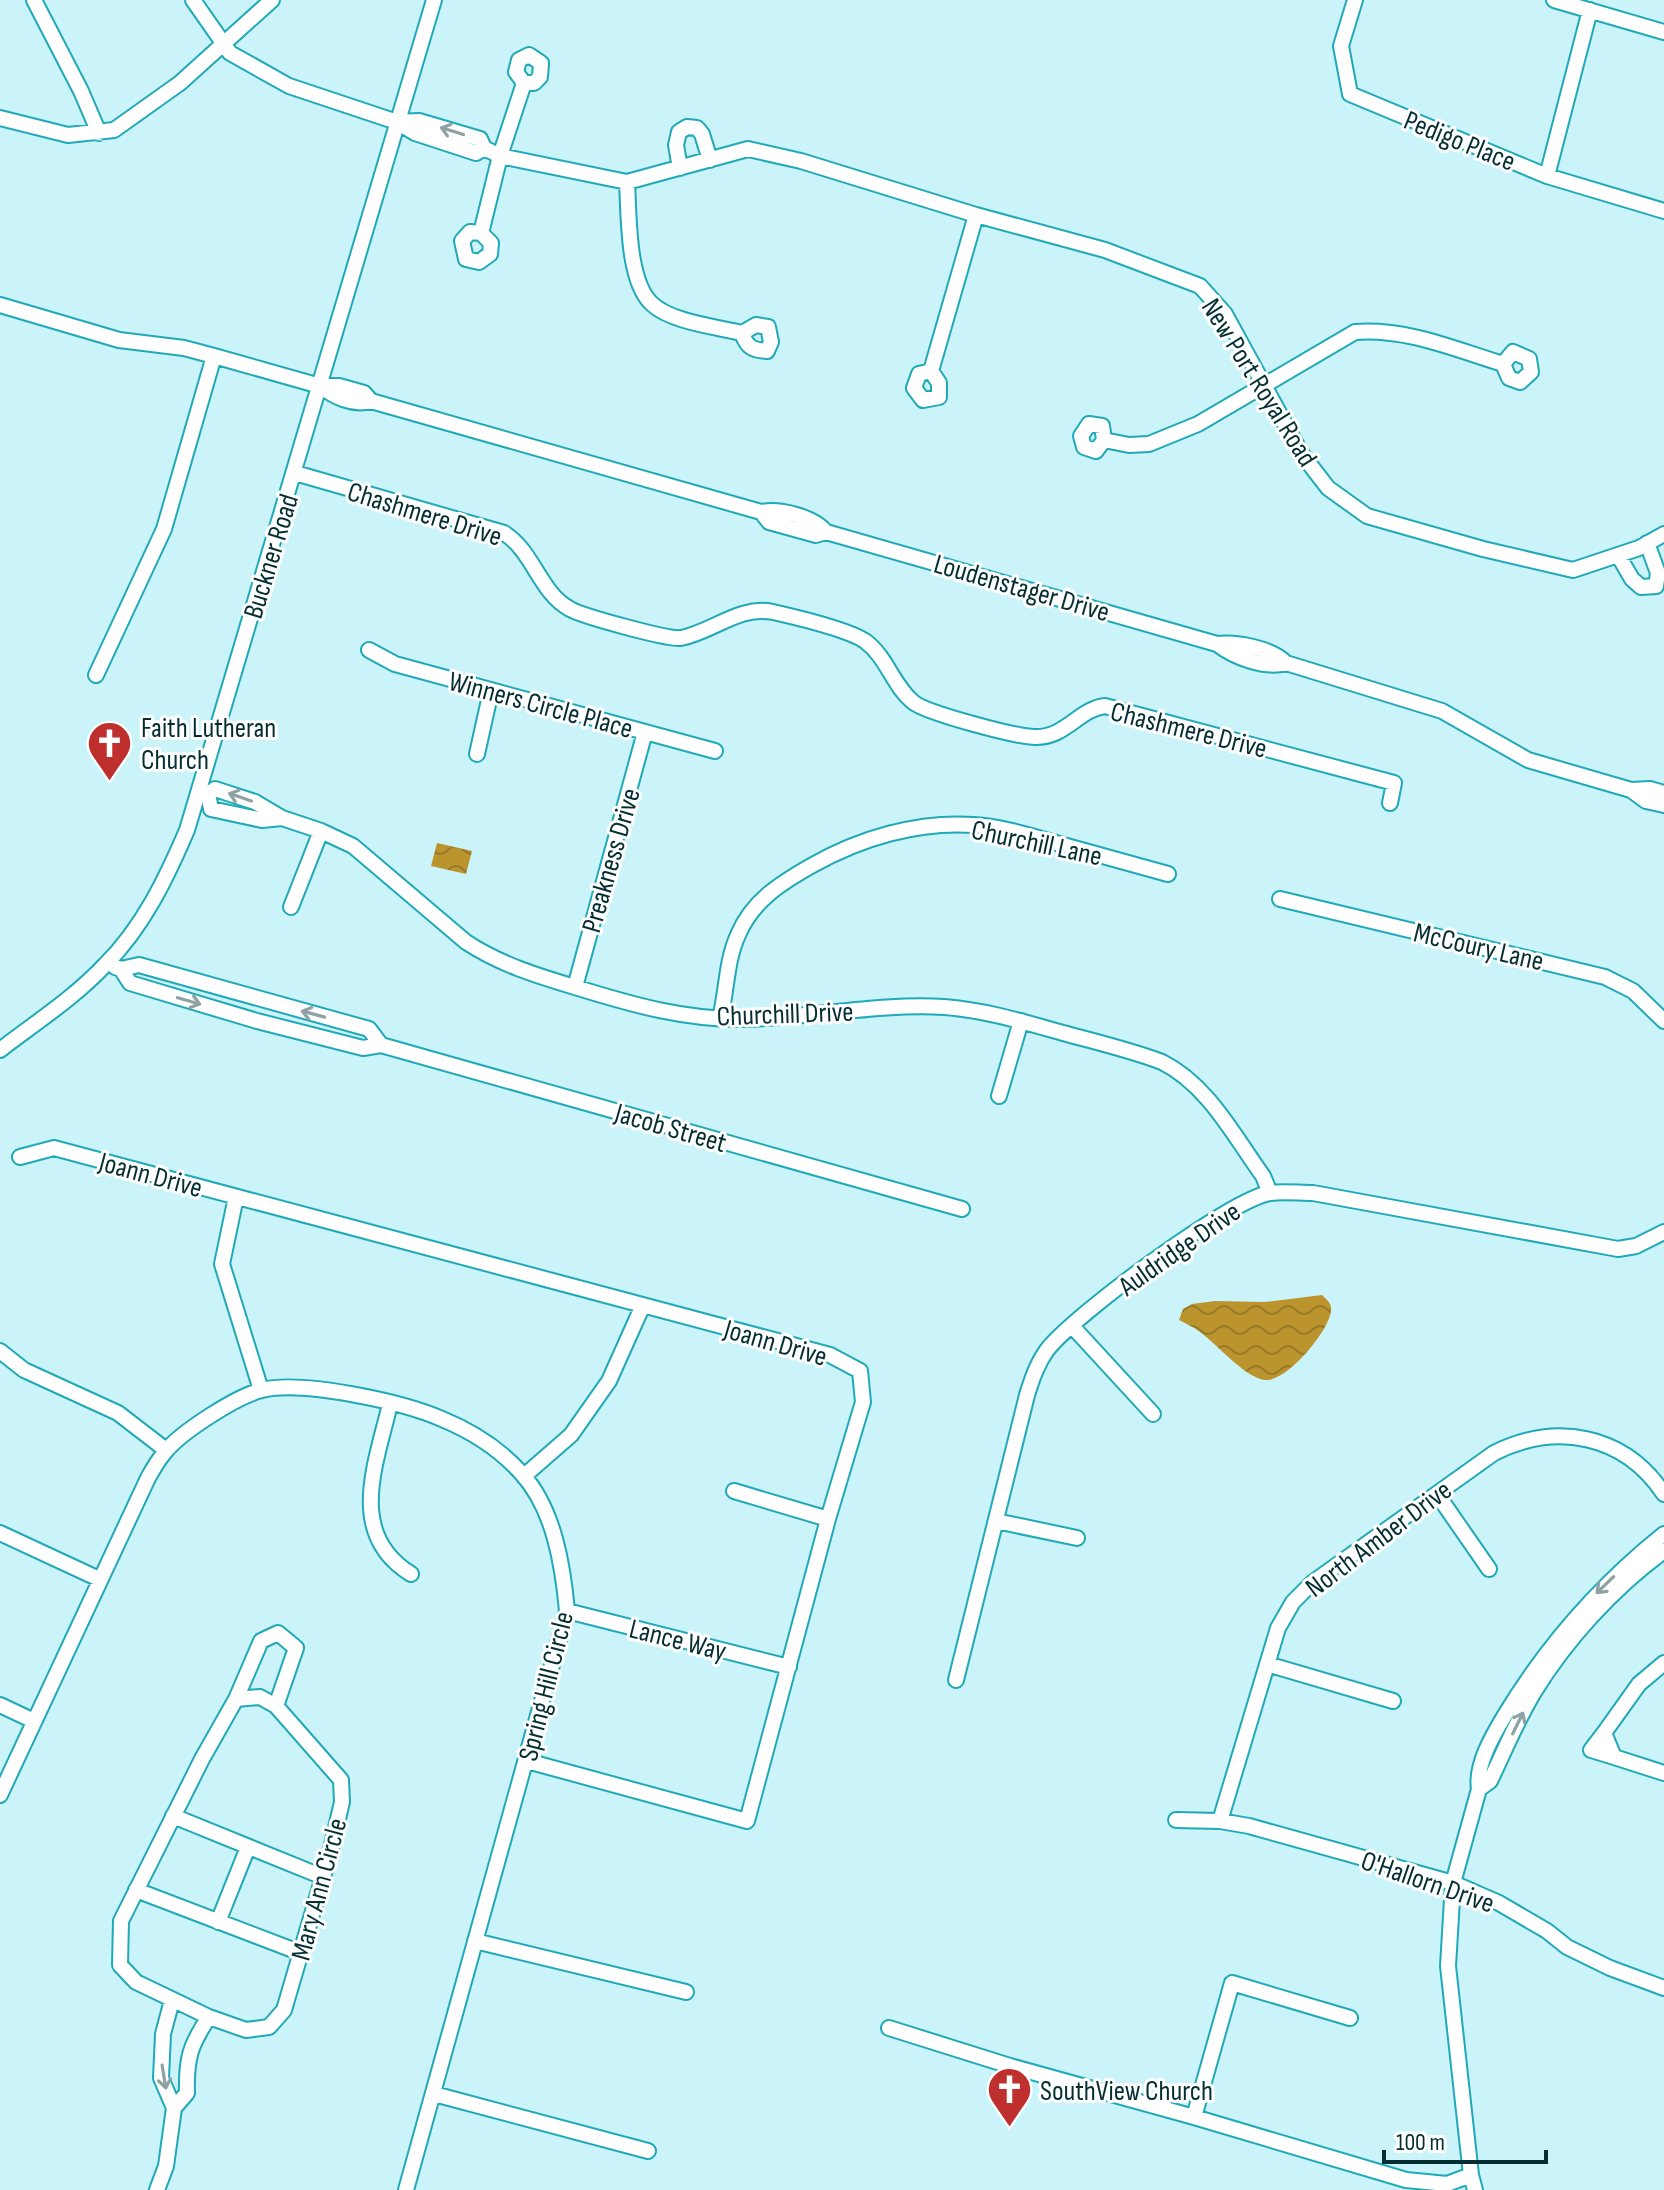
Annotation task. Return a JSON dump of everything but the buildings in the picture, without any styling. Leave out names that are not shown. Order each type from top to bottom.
[{"type":"street","points":[[34,0],[99,133]]},
{"type":"street","name":"New Port Royal Road","points":[[193,0],[230,53],[289,86],[397,122],[415,133],[476,153],[484,148],[500,156],[627,182],[748,149],[858,177],[976,215],[1105,250],[1200,286],[1225,314],[1301,453],[1328,488],[1367,516],[1483,549],[1573,570],[1618,555],[1664,534]]},
{"type":"street","points":[[0,118],[68,135],[114,130],[180,83],[272,0]]},
{"type":"street","name":"Buckner Road","points":[[0,1050],[114,967],[154,899],[204,793],[434,0]]},
{"type":"street","name":"Pedigo Place","points":[[1355,0],[1341,46],[1350,94],[1547,176],[1664,211]]},
{"type":"street","points":[[1554,0],[1664,32]]},
{"type":"street","points":[[1547,176],[1590,10]]},
{"type":"street","points":[[481,233],[500,156],[524,83]]},
{"type":"street","points":[[680,168],[676,145],[679,132],[687,127],[697,128],[702,134],[710,160]]},
{"type":"street","points":[[627,182],[633,269],[652,304],[680,319],[742,333]]},
{"type":"street","points":[[931,371],[976,215]]},
{"type":"street","name":"Loudenstager Drive","points":[[0,305],[119,340],[184,348],[320,386],[339,386],[364,393],[371,401],[761,512],[769,522],[816,535],[826,532],[1217,644],[1231,643],[1277,655],[1286,663],[1442,711],[1528,760],[1631,790],[1650,789],[1664,793]]},
{"type":"street","points":[[1104,440],[1129,445],[1149,444],[1198,424],[1355,332],[1379,330],[1411,336],[1503,364]]},
{"type":"street","points":[[96,675],[164,529],[214,356]]},
{"type":"street","name":"Chashmere Drive","points":[[295,473],[504,533],[527,553],[550,593],[571,610],[678,639],[746,613],[772,612],[862,639],[883,659],[910,699],[922,707],[1003,731],[1035,737],[1061,731],[1094,707],[1105,706],[1394,783],[1390,803]]},
{"type":"street","points":[[1618,555],[1632,579],[1641,587],[1656,586],[1658,573],[1647,543]]},
{"type":"street","name":"Winners Circle Place","points":[[369,650],[395,664],[715,751]]},
{"type":"street","points":[[477,754],[491,691]]},
{"type":"street","name":"Preakness Drive","points":[[575,987],[645,732]]},
{"type":"street","name":"Loudenstager Drive","points":[[1631,790],[1646,801],[1664,805]]},
{"type":"street","name":"Churchill Drive","points":[[204,793],[211,809],[262,820],[282,818],[321,831],[362,853],[482,953],[517,970],[631,1004],[680,1015],[744,1019],[912,1007],[982,1011],[1138,1053],[1182,1072],[1200,1088],[1263,1176],[1270,1193]]},
{"type":"street","name":"Churchill Lane","points":[[720,1018],[737,935],[752,910],[768,893],[793,876],[876,837],[906,829],[973,825],[1031,836],[1168,874]]},
{"type":"street","points":[[291,907],[321,831]]},
{"type":"street","name":"McCoury Lane","points":[[1280,899],[1605,977],[1633,991],[1664,1021]]},
{"type":"street","name":"Jacob Street","points":[[114,967],[139,965],[369,1029],[381,1045]]},
{"type":"street","name":"Jacob Street","points":[[114,967],[130,983],[257,1021],[363,1048],[381,1045],[962,1209]]},
{"type":"street","points":[[999,1096],[1021,1021]]},
{"type":"street","name":"Joann Drive","points":[[20,1157],[54,1148],[830,1355],[860,1371],[863,1402],[828,1519],[747,1821],[527,1761]]},
{"type":"street","name":"Auldridge Drive","points":[[956,1680],[1036,1369],[1047,1350],[1072,1326],[1214,1219],[1270,1193],[1313,1193],[1618,1249],[1636,1246],[1664,1232]]},
{"type":"street","points":[[236,1197],[222,1264],[261,1390]]},
{"type":"street","points":[[524,1476],[571,1435],[609,1381],[643,1305]]},
{"type":"street","points":[[1072,1326],[1153,1414]]},
{"type":"street","points":[[0,1351],[24,1370],[118,1413],[166,1450]]},
{"type":"street","name":"Spring Hill Circle","points":[[0,1795],[148,1478],[166,1450],[202,1422],[261,1390],[331,1391],[440,1418],[498,1451],[524,1476],[550,1521],[564,1576],[567,1611],[406,2190]]},
{"type":"street","points":[[390,1404],[371,1485],[371,1516],[378,1542],[385,1554],[411,1574]]},
{"type":"street","name":"North Amber Drive","points":[[1220,1821],[1278,1628],[1293,1602],[1312,1583],[1494,1453],[1515,1442],[1571,1436],[1612,1447],[1631,1459],[1664,1494]]},
{"type":"street","points":[[734,1491],[828,1519]]},
{"type":"street","points":[[1437,1494],[1489,1569]]},
{"type":"street","points":[[996,1521],[1077,1538]]},
{"type":"street","points":[[0,1533],[99,1579]]},
{"type":"street","points":[[1475,2190],[1469,2182],[1448,1966],[1453,1883],[1479,1789],[1477,1778],[1494,1734],[1540,1659],[1605,1584],[1664,1534]]},
{"type":"street","points":[[1479,1789],[1490,1781],[1534,1692],[1563,1652],[1591,1618],[1664,1551]]},
{"type":"street","name":"Lance Way","points":[[567,1611],[789,1667]]},
{"type":"street","name":"Mary Ann Circle","points":[[278,1633],[296,1648],[276,1706],[341,1780],[342,1802],[284,2010],[269,2027],[246,2030],[209,2017],[136,1982],[120,1965],[121,1921],[202,1759],[236,1699],[261,1641],[278,1633]]},
{"type":"street","points":[[1664,1663],[1639,1684],[1604,1733],[1614,1757],[1664,1773]]},
{"type":"street","points":[[1267,1664],[1393,1701]]},
{"type":"street","points":[[236,1699],[260,1697],[276,1706]]},
{"type":"street","points":[[0,1705],[34,1721]]},
{"type":"street","points":[[173,1816],[323,1877]]},
{"type":"street","name":"O'Hallorn Drive","points":[[1176,1820],[1220,1821],[1453,1883],[1499,1903],[1547,1931],[1567,1947],[1610,1968],[1664,1988]]},
{"type":"street","points":[[218,1922],[248,1847]]},
{"type":"street","points":[[136,1890],[301,1953]]},
{"type":"street","points":[[475,1941],[686,1992]]},
{"type":"street","points":[[1194,2117],[1232,1983],[1350,2018]]},
{"type":"street","points":[[157,2190],[166,2166],[174,2108],[161,2078],[163,2034],[172,2000]]},
{"type":"street","points":[[174,2108],[187,2093],[192,2041],[209,2017]]},
{"type":"street","points":[[889,2028],[1010,2066],[1419,2183],[1469,2182]]},
{"type":"street","points":[[434,2094],[648,2151]]},
{"type":"water","points":[[437,843],[472,851],[466,874],[431,866]]},
{"type":"water","points":[[1322,1295],[1331,1308],[1315,1342],[1284,1373],[1265,1380],[1249,1373],[1198,1330],[1179,1320],[1183,1309],[1192,1304],[1265,1302]]},
{"type":"place","name":"Faith Lutheran Church","points":[[110,782]]},
{"type":"place","name":"SouthView Church","points":[[1009,2129]]}]
